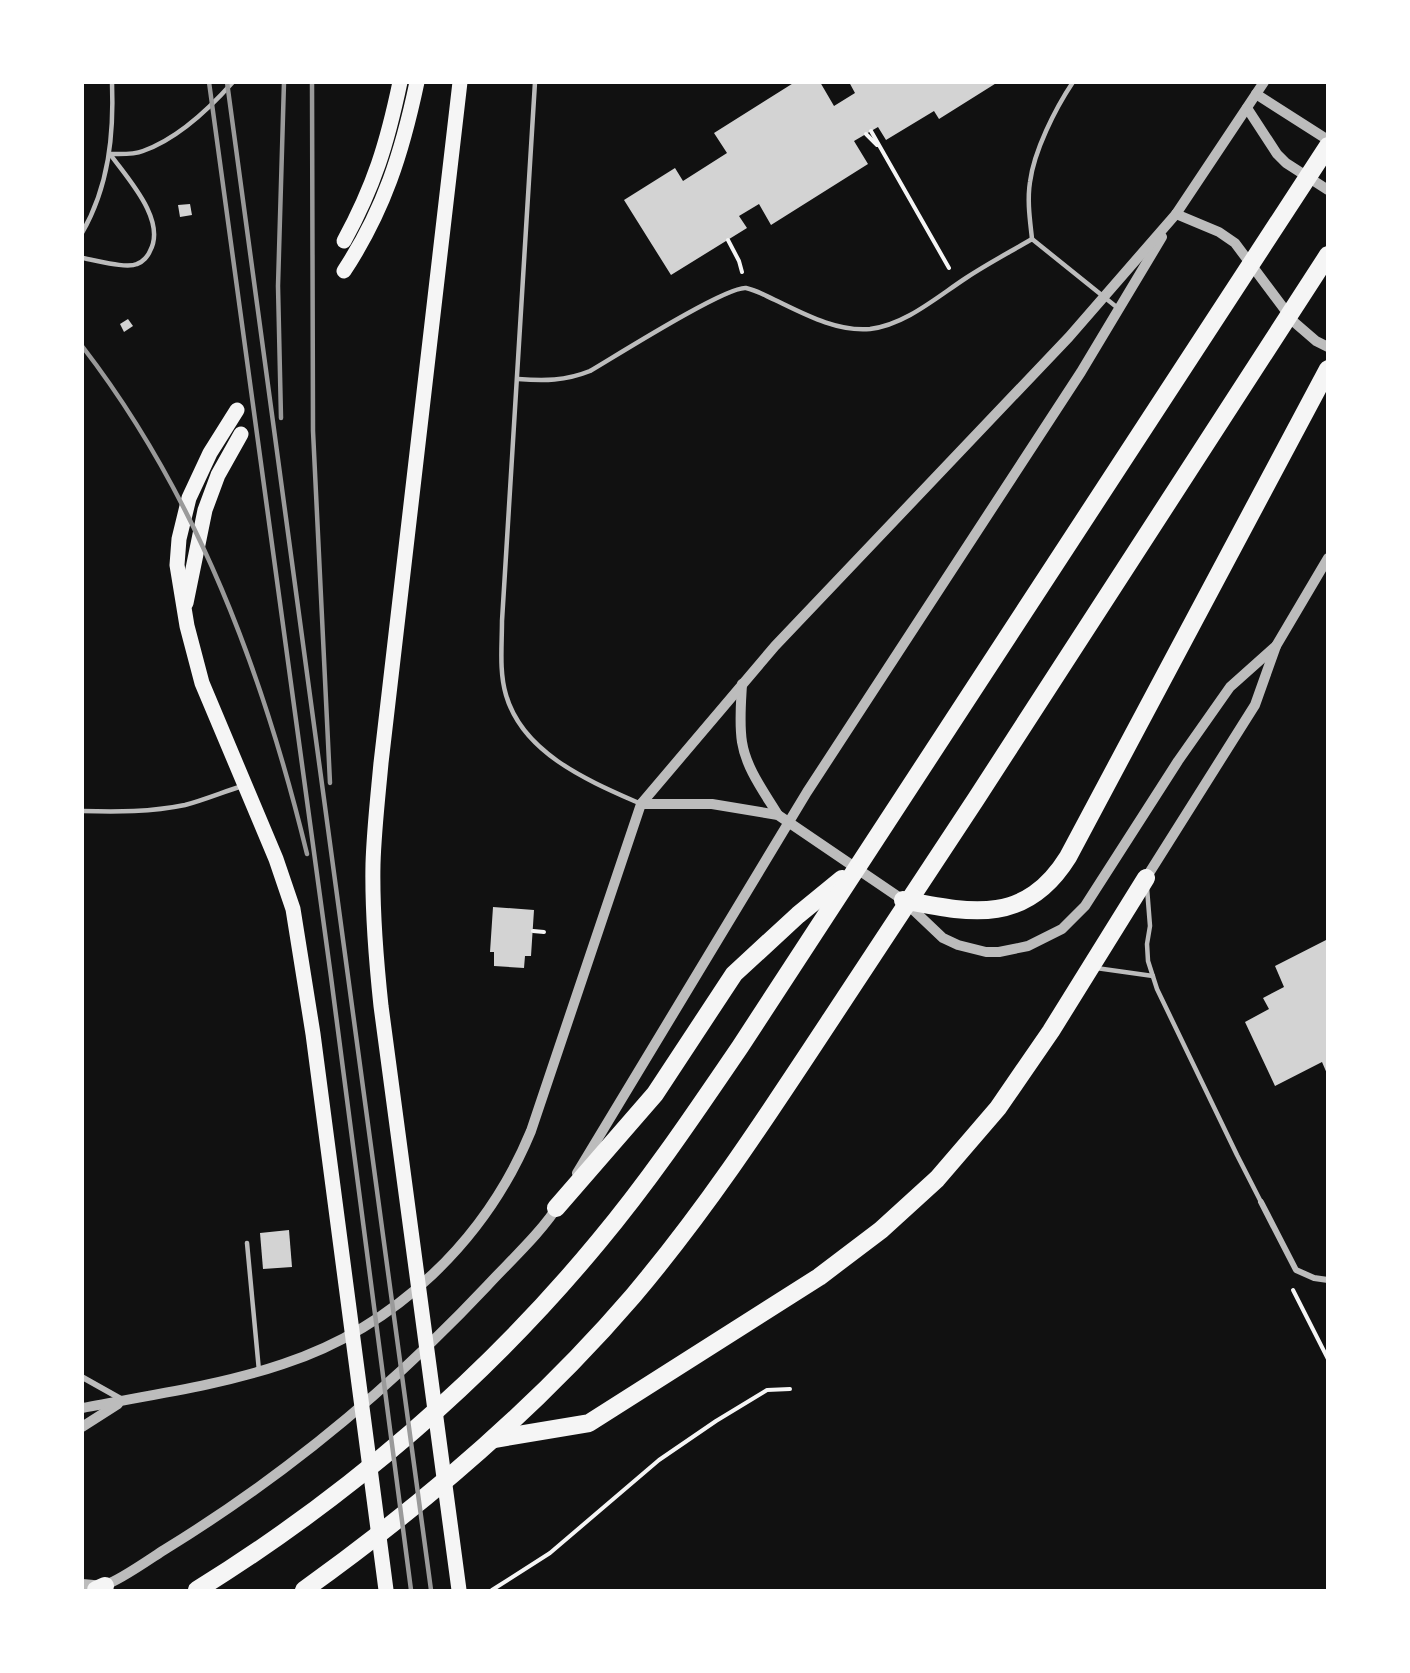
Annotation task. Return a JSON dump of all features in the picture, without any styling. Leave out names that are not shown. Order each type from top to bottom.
[{"type":"highway","points":[[197,1590],[309,1513],[405,1438],[489,1361],[566,1280],[624,1211],[740,1047],[1328,146]]},
{"type":"highway","points":[[304,1590],[390,1527],[494,1439],[605,1328],[695,1218],[762,1126],[1328,255]]},
{"type":"highway","points":[[903,900],[960,911],[985,911],[1027,899],[1048,882],[1068,857],[1328,369]]},
{"type":"highway","points":[[556,1208],[655,1094],[734,974],[798,915],[855,869]]},
{"type":"highway","points":[[494,1439],[589,1423],[819,1277],[908,1207],[968,1144],[1019,1078],[1146,878]]},
{"type":"main road","points":[[344,241],[379,166],[400,82]]},
{"type":"main road","points":[[344,272],[370,229],[389,188],[417,82]]},
{"type":"main road","points":[[459,1590],[398,1135],[376,954],[373,888],[374,843],[386,719],[460,86]]},
{"type":"main road","points":[[237,410],[201,470],[186,508],[177,565],[202,683],[283,877],[293,909],[313,1034],[386,1590]]},
{"type":"main road","points":[[185,611],[205,510],[218,475],[241,434]]},
{"type":"street","points":[[82,1584],[100,1588],[130,1571],[238,1502],[343,1423],[398,1376],[450,1325],[556,1208],[807,792],[1081,372],[1176,214],[1264,82]]},
{"type":"street","points":[[1256,94],[1328,140]]},
{"type":"street","points":[[1247,108],[1276,154],[1328,190]]},
{"type":"street","points":[[82,1408],[259,1371],[322,1349],[386,1312],[442,1266],[467,1239],[494,1202],[521,1154],[534,1124],[641,804],[775,646],[1069,337],[1176,214]]},
{"type":"street","points":[[1176,214],[1219,232],[1235,243],[1294,322],[1328,347]]},
{"type":"street","points":[[1146,878],[1255,705],[1276,646],[1328,558]]},
{"type":"street","points":[[742,684],[741,727],[745,755],[778,814],[903,900],[944,938],[972,950],[986,952],[1014,950],[1041,941],[1057,932],[1085,906],[1178,761],[1230,687],[1276,646]]},
{"type":"street","points":[[641,804],[712,804],[778,814]]},
{"type":"street","points":[[1261,1202],[1296,1270],[1314,1278],[1328,1280]]},
{"type":"street","points":[[82,1377],[123,1400]]},
{"type":"street","points":[[82,1427],[123,1400]]},
{"type":"lane","points":[[82,233],[98,196],[110,154],[112,82]]},
{"type":"lane","points":[[110,154],[141,152],[164,141],[193,120],[232,82]]},
{"type":"lane","points":[[535,82],[502,621],[505,694],[516,719],[544,751],[582,776],[641,804]]},
{"type":"lane","points":[[1072,82],[1051,121],[1030,182],[1029,210],[1032,239],[1120,310]]},
{"type":"lane","points":[[82,258],[128,266],[137,264],[146,258],[155,238],[148,209],[110,154]]},
{"type":"lane","points":[[518,379],[559,381],[575,377],[735,289],[753,290],[804,314],[851,328],[870,329],[885,325],[909,315],[1032,239]]},
{"type":"lane","points":[[82,811],[127,812],[163,808],[186,804],[245,785]]},
{"type":"lane","points":[[1146,878],[1150,926],[1147,944],[1148,961],[1153,976],[1261,1202]]},
{"type":"lane","points":[[1090,967],[1153,976]]},
{"type":"lane","points":[[247,1243],[259,1371]]},
{"type":"path","points":[[869,132],[882,150],[958,284]]},
{"type":"path","points":[[728,240],[739,261],[742,273]]},
{"type":"path","points":[[533,931],[543,932]]},
{"type":"path","points":[[1293,1290],[1328,1359]]},
{"type":"path","points":[[492,1590],[550,1553],[659,1460],[716,1421],[767,1390],[790,1389]]},
{"type":"building","points":[[795,82],[820,82],[834,106],[855,93],[849,82],[998,82],[939,119],[934,111],[886,140],[878,127],[854,141],[868,164],[771,225],[759,204],[739,216],[747,228],[671,275],[624,200],[675,168],[683,181],[727,153],[714,133]]},
{"type":"building","points":[[190,204],[192,215],[180,217],[178,205]]},
{"type":"building","points":[[128,319],[133,326],[124,332],[120,324]]},
{"type":"building","points":[[493,907],[534,910],[531,956],[525,956],[524,968],[494,966],[494,952],[490,952]]},
{"type":"building","points":[[1328,939],[1328,1076],[1322,1062],[1275,1086],[1245,1022],[1269,1009],[1263,998],[1284,987],[1275,966]]},
{"type":"building","points":[[289,1230],[292,1267],[263,1269],[260,1233]]},
{"type":"railway","points":[[209,82],[331,977],[411,1590]]},
{"type":"railway","points":[[227,82],[431,1590]]},
{"type":"railway","points":[[281,418],[278,286],[284,82]]},
{"type":"railway","points":[[312,82],[313,431],[330,783]]},
{"type":"railway","points":[[82,346],[123,403],[159,463],[192,524],[221,588],[247,653],[269,719],[307,854]]}]
